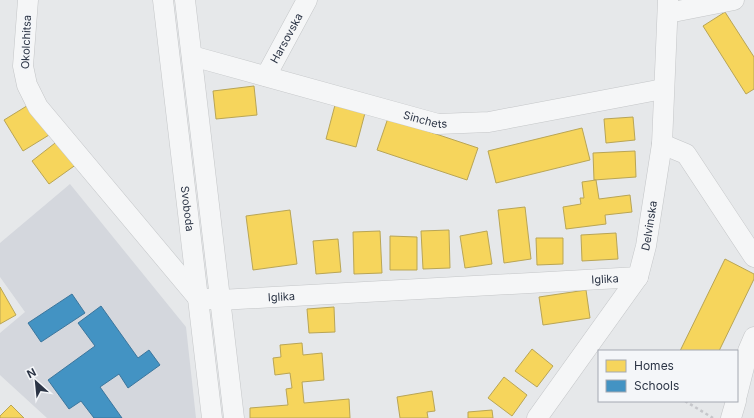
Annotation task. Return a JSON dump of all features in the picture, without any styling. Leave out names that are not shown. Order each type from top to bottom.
[{"type":"street","name":"Okolchitsa","points":[[28,0],[23,66],[27,84],[38,107],[198,298]]},
{"type":"street","name":"Svoboda","points":[[163,0],[212,418]]},
{"type":"street","name":"Svoboda","points":[[185,0],[234,418]]},
{"type":"street","name":"Harsovska","points":[[266,76],[307,0]]},
{"type":"street","points":[[668,7],[734,0]]},
{"type":"street","name":"Delvinska","points":[[537,418],[638,278],[646,246],[662,144],[663,89],[668,7]]},
{"type":"street","name":"Sinchets","points":[[192,56],[438,124],[489,122],[663,89]]},
{"type":"street","points":[[662,144],[686,154],[754,257]]},
{"type":"street","name":"Iglika","points":[[198,298],[220,300],[638,278]]},
{"type":"street","points":[[738,391],[748,351],[754,337]]},
{"type":"street","points":[[731,418],[736,402]]},
{"type":"path","points":[[687,402],[713,418]]},
{"type":"shaded area","points":[[70,184],[186,327],[196,418],[47,418],[0,375],[0,333],[25,312],[0,277],[0,243]]},
{"type":"building: Homes","points":[[725,12],[754,57],[754,89],[746,94],[703,26]]},
{"type":"building: Homes","points":[[254,86],[257,115],[216,119],[213,91]]},
{"type":"building: Homes","points":[[30,104],[49,135],[23,151],[4,120]]},
{"type":"building: Homes","points":[[335,105],[365,113],[356,147],[326,139]]},
{"type":"building: Homes","points":[[633,117],[635,140],[606,143],[604,119]]},
{"type":"building: Homes","points":[[388,118],[478,148],[467,180],[377,150]]},
{"type":"building: Homes","points":[[582,128],[590,160],[496,183],[488,151]]},
{"type":"building: Homes","points":[[59,140],[77,164],[49,184],[32,161]]},
{"type":"building: Homes","points":[[635,151],[636,177],[594,180],[593,153]]},
{"type":"building: Homes","points":[[596,180],[599,199],[630,195],[632,212],[605,215],[606,224],[566,229],[563,207],[581,204],[580,198],[584,198],[582,182]]},
{"type":"building: Homes","points":[[525,207],[531,259],[504,263],[498,210]]},
{"type":"building: Homes","points":[[290,210],[297,264],[253,270],[246,216]]},
{"type":"building: Homes","points":[[449,230],[450,268],[423,269],[421,231]]},
{"type":"building: Homes","points":[[380,231],[382,273],[354,274],[353,232]]},
{"type":"building: Homes","points":[[487,231],[492,264],[465,268],[460,236]]},
{"type":"building: Homes","points":[[616,233],[618,259],[582,261],[581,235]]},
{"type":"building: Homes","points":[[390,236],[417,237],[417,270],[390,270]]},
{"type":"building: Homes","points":[[536,238],[563,238],[563,264],[537,265]]},
{"type":"building: Homes","points":[[338,239],[341,272],[316,274],[313,241]]},
{"type":"building: Homes","points":[[725,259],[754,274],[754,279],[719,350],[680,350]]},
{"type":"building: Homes","points":[[0,287],[16,315],[0,324]]},
{"type":"building: Homes","points":[[586,290],[590,318],[543,325],[539,297]]},
{"type":"building: Homes","points":[[334,307],[335,332],[309,333],[307,309]]},
{"type":"building: Homes","points":[[302,343],[303,355],[322,353],[324,380],[302,382],[304,403],[349,399],[350,418],[250,418],[250,408],[288,405],[286,389],[292,388],[290,373],[275,375],[273,358],[281,357],[280,345]]},
{"type":"building: Homes","points":[[532,349],[553,366],[537,387],[515,371]]},
{"type":"building: Homes","points":[[504,377],[527,395],[512,416],[488,398]]},
{"type":"building: Homes","points":[[432,391],[435,411],[427,412],[428,418],[400,418],[397,397]]},
{"type":"building: Homes","points":[[11,405],[24,418],[0,418],[0,416]]},
{"type":"building: Homes","points":[[492,410],[493,418],[468,418],[468,412]]},
{"type":"building: Schools","points":[[72,294],[85,313],[41,342],[28,323]]},
{"type":"building: Schools","points":[[101,306],[138,358],[149,350],[160,365],[128,388],[119,374],[100,387],[122,418],[94,418],[81,401],[69,409],[48,380],[95,346],[78,323]]}]
